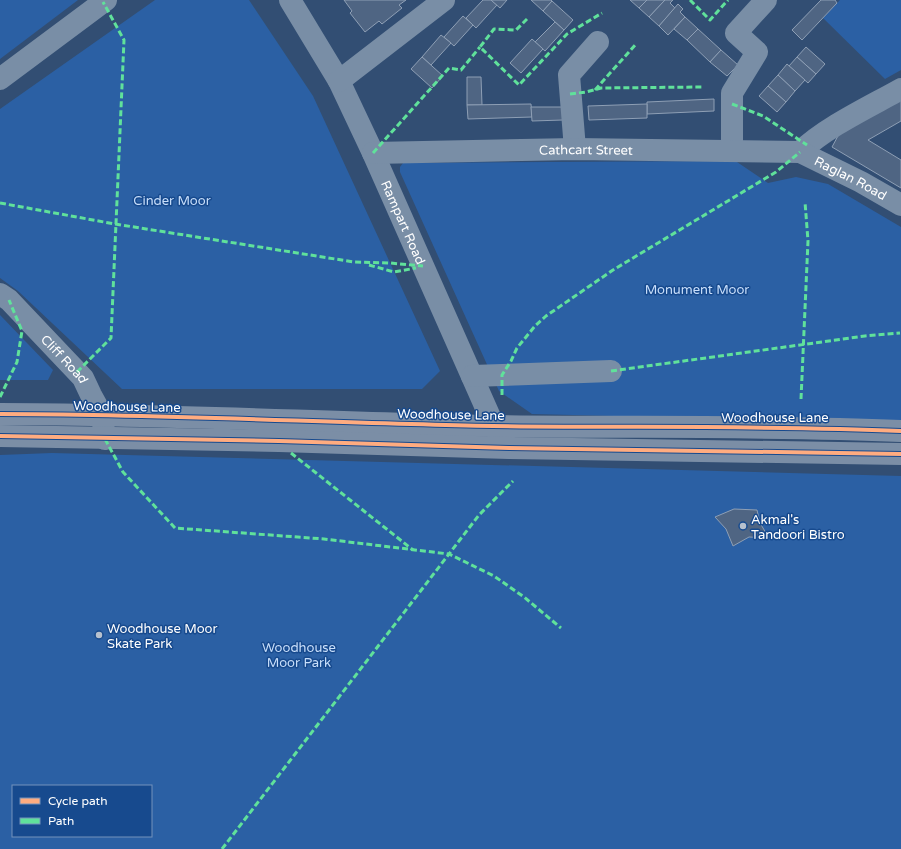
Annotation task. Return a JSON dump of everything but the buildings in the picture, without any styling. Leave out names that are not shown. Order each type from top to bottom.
[{"type":"highway","name":"Woodhouse Lane","points":[[0,414],[102,415],[494,426],[830,428],[901,431]]},
{"type":"highway","points":[[0,436],[279,441],[509,448],[901,454]]},
{"type":"street","points":[[0,79],[106,0]]},
{"type":"street","name":"Rampart Road","points":[[290,0],[339,80],[494,426],[509,448]]},
{"type":"street","points":[[339,80],[444,0]]},
{"type":"street","points":[[732,151],[732,93],[757,52],[736,33],[766,0]]},
{"type":"street","points":[[575,149],[569,75],[598,42]]},
{"type":"street","points":[[800,152],[807,145],[828,131],[901,89]]},
{"type":"street","name":"Cathcart Street","points":[[373,153],[575,149],[800,152]]},
{"type":"street","name":"Raglan Road","points":[[800,152],[861,182],[901,205]]},
{"type":"street","name":"Cliff Road","points":[[0,294],[9,300],[83,378],[102,415],[105,439]]},
{"type":"street","points":[[472,376],[611,371]]},
{"type":"green space","points":[[0,0],[78,0],[0,59]]},
{"type":"green space","name":"Cinder Moor","points":[[155,0],[249,0],[313,96],[440,371],[422,389],[122,389],[18,291],[0,278],[0,109]]},
{"type":"green space","points":[[840,0],[901,0],[901,70],[885,79],[823,18]]},
{"type":"green space","name":"Monument Moor","points":[[737,162],[768,183],[796,177],[828,184],[901,227],[901,423],[532,414],[499,391],[400,172],[400,167],[403,163]]},
{"type":"green space","points":[[0,315],[53,370],[48,380],[0,380]]},
{"type":"green space","name":"Woodhouse Moor Park","points":[[52,453],[901,476],[901,849],[0,849],[0,455]]},
{"type":"marked path","points":[[690,0],[710,20],[728,0]]},
{"type":"marked path","points":[[77,372],[111,338],[124,40],[103,2]]},
{"type":"marked path","points":[[527,19],[516,30],[494,29],[480,47],[519,85],[567,34],[602,13]]},
{"type":"marked path","points":[[595,90],[636,44]]},
{"type":"marked path","points":[[373,153],[449,68],[461,70],[480,47]]},
{"type":"marked path","points":[[570,94],[601,88],[702,87]]},
{"type":"marked path","points":[[732,104],[763,116],[807,145]]},
{"type":"marked path","points":[[502,395],[502,375],[517,348],[535,326],[546,316],[613,270],[776,172],[800,152]]},
{"type":"marked path","points":[[801,399],[808,241],[805,202]]},
{"type":"marked path","points":[[0,203],[115,224],[354,262],[423,266]]},
{"type":"marked path","points":[[369,265],[394,272],[416,268]]},
{"type":"marked path","points":[[0,397],[17,362],[22,331],[9,300]]},
{"type":"marked path","points":[[611,371],[865,336],[900,333]]},
{"type":"marked path","points":[[105,439],[123,472],[175,528],[324,539],[449,554],[494,576],[524,597],[561,628]]},
{"type":"marked path","points":[[291,453],[413,550]]},
{"type":"marked path","points":[[222,849],[479,515],[513,481]]},
{"type":"cycle path","points":[[0,414],[124,415],[431,425],[748,427],[901,431]]},
{"type":"cycle path","points":[[0,436],[279,441],[509,448],[901,454]]},
{"type":"place","name":"Akmal's Tandoori Bistro","points":[[743,526]]},
{"type":"place","name":"Woodhouse Moor Skate Park","points":[[99,635]]}]
